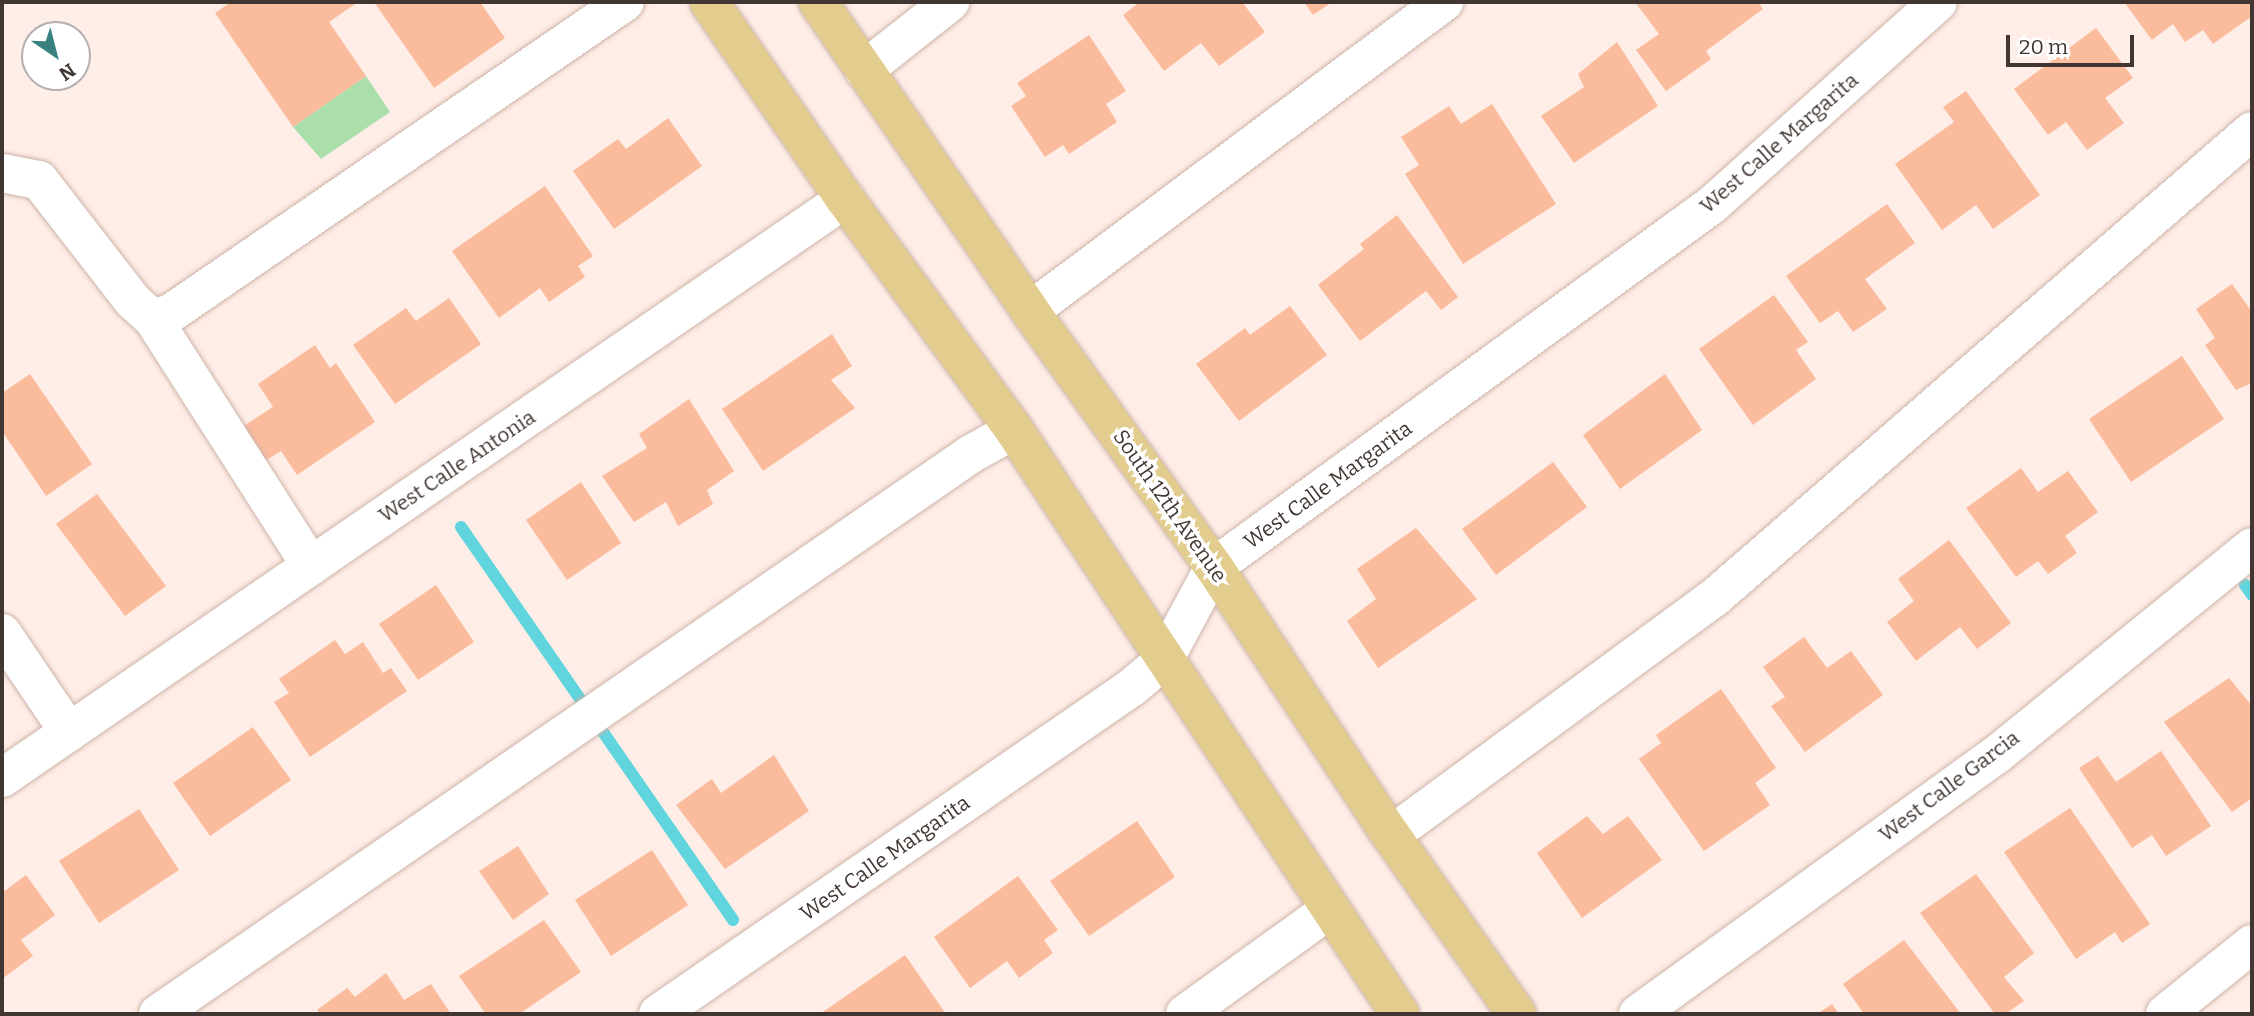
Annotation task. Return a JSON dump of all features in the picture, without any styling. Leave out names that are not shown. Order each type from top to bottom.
[{"type":"main road","points":[[709,2],[845,199],[1014,430],[1328,911],[1400,1014]]},
{"type":"main road","name":"South 12th Avenue","points":[[818,2],[1030,311],[1214,567],[1391,835],[1517,1014]]},
{"type":"street","points":[[153,319],[172,313],[625,2]]},
{"type":"street","points":[[864,69],[950,2]]},
{"type":"street","points":[[1030,311],[1444,2]]},
{"type":"street","name":"West Calle Margarita","points":[[658,1014],[1104,706],[1164,660],[1214,567],[1713,204],[1938,2]]},
{"type":"street","points":[[1391,835],[1714,597],[2252,131]]},
{"type":"street","points":[[2,173],[40,180],[133,301],[153,319],[310,566]]},
{"type":"street","name":"West Calle Antonia","points":[[2,778],[845,199]]},
{"type":"street","points":[[158,1014],[959,462],[1014,430]]},
{"type":"street","name":"West Calle Garcia","points":[[1638,1014],[1995,756],[2252,547]]},
{"type":"street","points":[[2,633],[68,732]]},
{"type":"street","points":[[1185,1014],[1328,911]]},
{"type":"street","points":[[2165,1014],[2252,944]]},
{"type":"green space","points":[[366,76],[390,112],[321,159],[293,127]]},
{"type":"building","points":[[231,2],[358,2],[329,22],[366,76],[293,127],[215,13]]},
{"type":"building","points":[[374,2],[480,2],[505,38],[434,88]]},
{"type":"building","points":[[1140,2],[1242,2],[1265,32],[1219,66],[1201,43],[1164,71],[1123,15]]},
{"type":"building","points":[[1304,2],[1332,2],[1313,15]]},
{"type":"building","points":[[1635,2],[1758,2],[1763,9],[1706,51],[1711,59],[1666,91],[1636,50],[1659,34]]},
{"type":"building","points":[[2124,2],[2249,2],[2252,16],[2213,44],[2203,30],[2185,42],[2173,24],[2152,40]]},
{"type":"building","points":[[2096,28],[2133,78],[2105,98],[2124,123],[2087,150],[2066,122],[2048,135],[2014,89]]},
{"type":"building","points":[[1089,35],[1126,91],[1106,104],[1117,122],[1069,154],[1063,145],[1045,157],[1011,106],[1026,96],[1017,83]]},
{"type":"building","points":[[1617,42],[1658,106],[1574,163],[1541,116],[1584,87],[1578,74]]},
{"type":"building","points":[[1966,91],[2040,195],[1993,229],[1976,205],[1942,230],[1895,164],[1954,122],[1943,107]]},
{"type":"building","points":[[1492,104],[1556,204],[1463,264],[1405,174],[1419,165],[1401,137],[1449,106],[1461,124]]},
{"type":"building","points":[[668,118],[702,166],[614,229],[573,171],[618,139],[626,149]]},
{"type":"building","points":[[545,186],[593,256],[578,266],[585,277],[549,302],[540,288],[499,318],[452,251]]},
{"type":"building","points":[[1887,204],[1915,243],[1865,279],[1887,309],[1853,332],[1838,311],[1820,323],[1786,276]]},
{"type":"building","points":[[1397,215],[1458,297],[1441,310],[1426,291],[1360,341],[1318,285],[1364,249],[1360,244]]},
{"type":"building","points":[[2232,284],[2252,312],[2252,383],[2236,390],[2205,345],[2215,338],[2196,309]]},
{"type":"building","points":[[1774,295],[1808,342],[1796,350],[1816,379],[1753,425],[1699,349]]},
{"type":"building","points":[[449,298],[481,344],[395,404],[353,345],[406,308],[416,321]]},
{"type":"building","points":[[1290,306],[1327,355],[1239,421],[1196,364],[1245,328],[1250,335]]},
{"type":"building","points":[[832,334],[852,366],[831,380],[855,408],[763,471],[722,409]]},
{"type":"building","points":[[315,345],[330,368],[336,363],[375,422],[297,475],[281,451],[262,463],[239,429],[273,407],[258,384]]},
{"type":"building","points":[[2182,356],[2224,419],[2131,482],[2089,419]]},
{"type":"building","points":[[30,374],[92,464],[46,496],[2,431],[2,393]]},
{"type":"building","points":[[1665,374],[1702,430],[1620,489],[1583,435]]},
{"type":"building","points":[[689,399],[734,471],[707,490],[713,504],[678,526],[666,502],[634,522],[602,476],[647,448],[639,434]]},
{"type":"building","points":[[1553,462],[1587,507],[1496,575],[1462,529]]},
{"type":"building","points":[[2021,468],[2038,492],[2068,471],[2098,512],[2065,536],[2077,553],[2048,574],[2038,561],[2016,577],[1966,508]]},
{"type":"building","points":[[581,482],[621,543],[567,580],[526,520]]},
{"type":"building","points":[[97,494],[166,586],[125,616],[56,524]]},
{"type":"building","points":[[1416,528],[1477,599],[1378,668],[1347,621],[1376,599],[1357,569]]},
{"type":"building","points":[[1949,540],[2011,623],[1977,649],[1960,627],[1916,661],[1887,622],[1914,601],[1898,579]]},
{"type":"building","points":[[436,585],[474,642],[418,680],[379,624]]},
{"type":"building","points":[[1804,637],[1827,668],[1851,651],[1883,695],[1805,752],[1771,706],[1785,697],[1763,667]]},
{"type":"building","points":[[335,640],[345,654],[363,642],[383,673],[391,668],[407,691],[310,757],[274,702],[289,693],[279,679]]},
{"type":"building","points":[[2229,678],[2252,706],[2252,798],[2232,812],[2164,722]]},
{"type":"building","points":[[1721,689],[1776,768],[1755,783],[1770,805],[1704,851],[1639,759],[1661,743],[1656,735]]},
{"type":"building","points":[[253,727],[291,780],[210,836],[173,783]]},
{"type":"building","points":[[2161,751],[2211,826],[2166,856],[2152,835],[2132,848],[2079,768],[2098,756],[2116,782]]},
{"type":"building","points":[[774,755],[809,811],[725,869],[676,805],[712,779],[721,793]]},
{"type":"building","points":[[2070,808],[2150,924],[2122,943],[2115,932],[2076,959],[2004,852]]},
{"type":"building","points":[[139,809],[179,870],[99,923],[59,861]]},
{"type":"building","points":[[1587,816],[1603,834],[1628,816],[1662,860],[1582,918],[1537,853]]},
{"type":"building","points":[[1137,821],[1175,877],[1089,936],[1050,881]]},
{"type":"building","points":[[518,846],[549,894],[513,920],[479,871]]},
{"type":"building","points":[[652,850],[688,905],[611,956],[575,900]]},
{"type":"building","points":[[1976,874],[2034,953],[2004,977],[2024,1001],[2005,1014],[1995,1014],[1920,913]]},
{"type":"building","points":[[26,875],[55,915],[21,940],[33,956],[2,979],[2,893]]},
{"type":"building","points":[[1018,876],[1058,930],[1044,940],[1053,953],[1019,978],[1007,961],[970,988],[934,937]]},
{"type":"building","points":[[544,920],[581,972],[519,1014],[486,1014],[459,976]]},
{"type":"building","points":[[1904,940],[1961,1014],[1864,1014],[1843,984]]},
{"type":"building","points":[[905,955],[946,1014],[820,1014]]},
{"type":"building","points":[[386,973],[404,1000],[431,984],[451,1014],[320,1014],[317,1010],[347,988],[355,997]]},
{"type":"building","points":[[1832,1004],[1839,1014],[1817,1014]]},
{"type":"waterway","points":[[461,527],[733,920]]},
{"type":"waterway","points":[[2245,585],[2252,595]]}]
